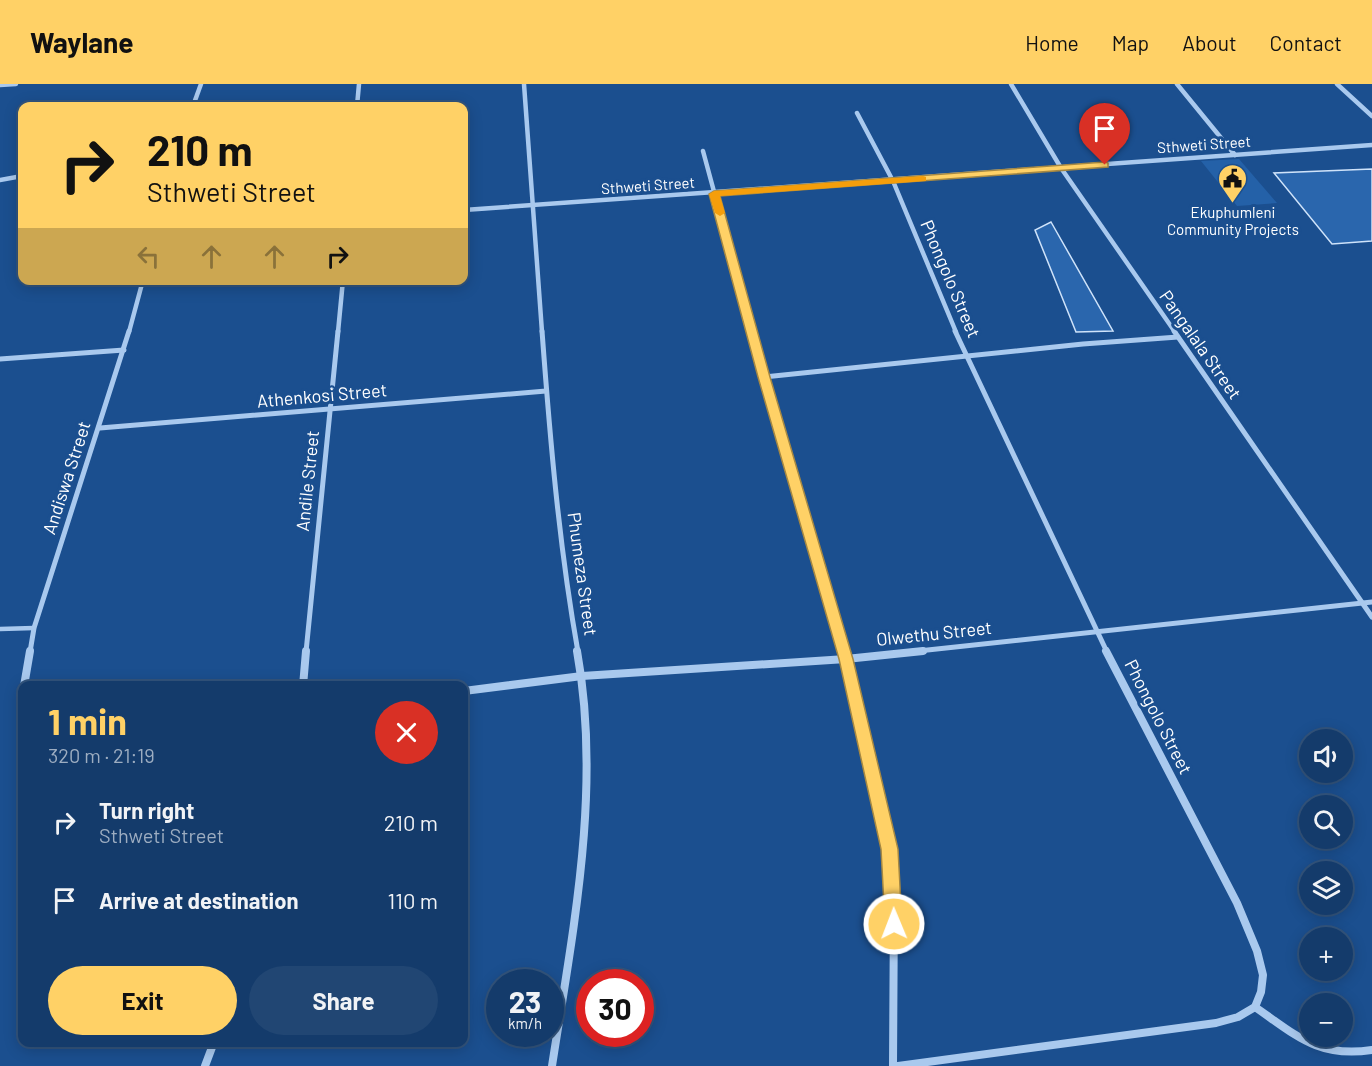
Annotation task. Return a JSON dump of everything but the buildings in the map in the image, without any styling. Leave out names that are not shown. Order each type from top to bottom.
[{"type":"street","points":[[0,85],[16,84]]},
{"type":"street","points":[[194,102],[201,84]]},
{"type":"street","points":[[357,102],[359,84]]},
{"type":"street","name":"Phumeza Street","points":[[524,84],[546,391],[566,587],[582,676],[587,792],[570,950],[552,1066]]},
{"type":"street","name":"Pangalala Street","points":[[1011,84],[1061,168],[1372,617]]},
{"type":"street","points":[[1177,84],[1235,155]]},
{"type":"street","points":[[1337,84],[1372,116]]},
{"type":"street","name":"Phongolo Street","points":[[857,113],[893,181],[966,356],[1041,510],[1096,631],[1237,903],[1257,951],[1263,975],[1261,992],[1255,1007]]},
{"type":"street","name":"Sthweti Street","points":[[468,210],[714,194],[1372,145]]},
{"type":"street","points":[[704,151],[764,377],[846,659],[889,849],[894,900],[893,1066]]},
{"type":"street","points":[[0,180],[18,177]]},
{"type":"street","name":"Andiswa Street","points":[[25,681],[34,628],[100,428],[142,285]]},
{"type":"street","name":"Andile Street","points":[[304,681],[344,285]]},
{"type":"street","points":[[764,377],[1178,337]]},
{"type":"street","points":[[0,359],[124,350]]},
{"type":"street","name":"Athenkosi Street","points":[[100,428],[546,391]]},
{"type":"street","name":"Olwethu Street","points":[[468,690],[582,676],[846,659],[1372,602]]},
{"type":"street","points":[[898,1066],[1216,1023],[1238,1017],[1255,1007],[1302,1038],[1332,1052],[1352,1053],[1372,1050]]},
{"type":"street","points":[[205,1066],[212,1047]]},
{"type":"lane","points":[[0,629],[34,628]]},
{"type":"shaded area","points":[[1239,159],[1277,203],[1237,206],[1201,161]]},
{"type":"slow traffic","points":[[720,213],[714,194],[923,179]]},
{"type":"place","name":"Ekuphumleni Community Projects","points":[[1233,204]]},
{"type":"route","points":[[894,924],[889,849],[881,805],[846,659],[764,377],[714,194],[1105,165]]}]
